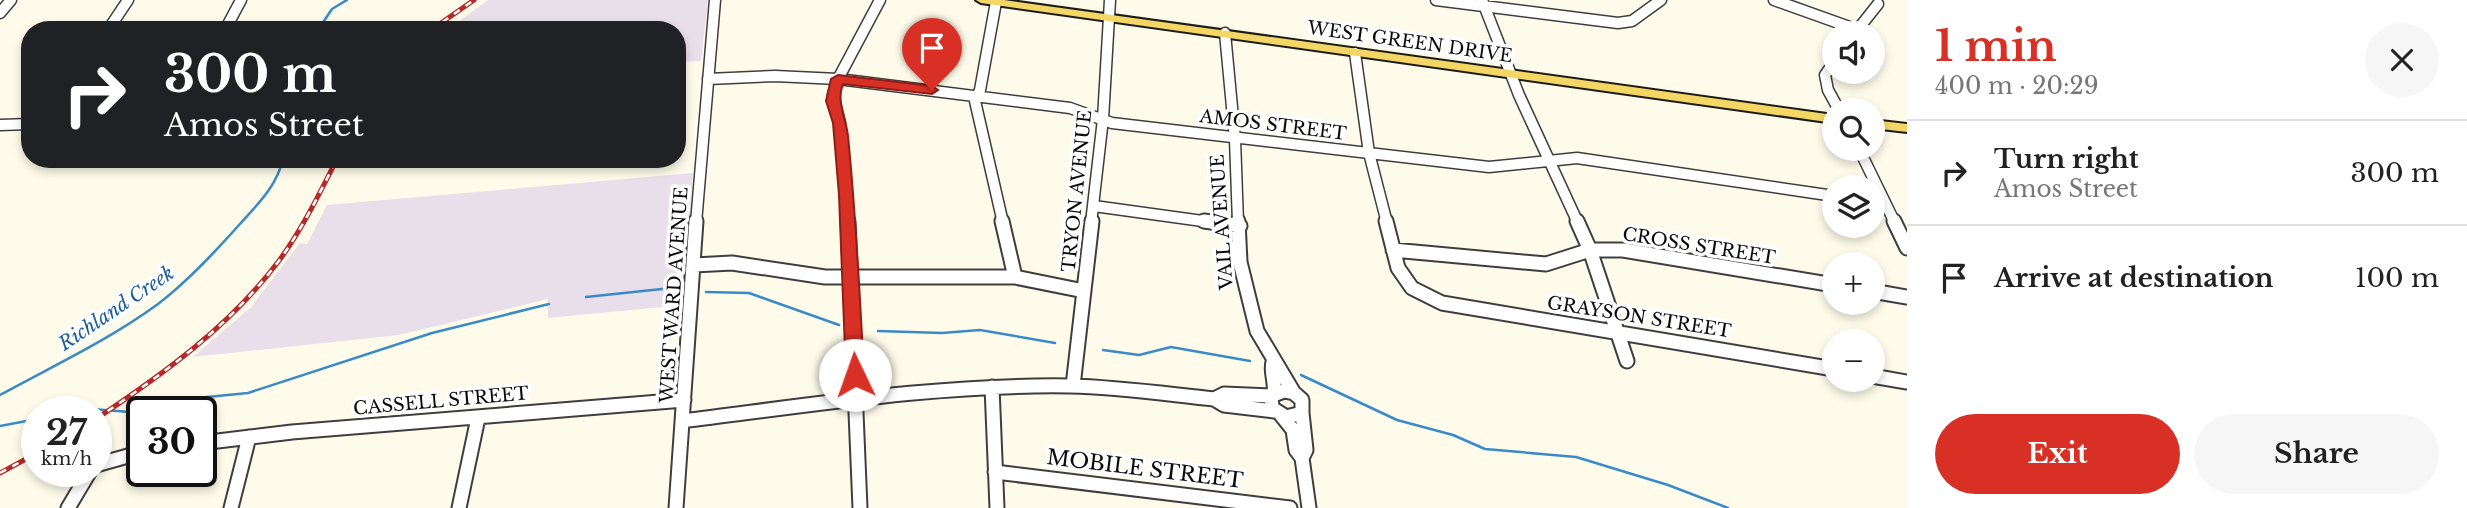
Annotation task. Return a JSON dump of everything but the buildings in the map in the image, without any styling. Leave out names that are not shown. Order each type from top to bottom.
[{"type":"main road","name":"WEST GREEN DRIVE","points":[[981,0],[1822,117]]},
{"type":"main road","points":[[1885,125],[1907,128]]},
{"type":"street","points":[[0,13],[11,0]]},
{"type":"street","points":[[114,21],[128,0]]},
{"type":"street","points":[[230,21],[241,0]]},
{"type":"street","name":"WEST WARD AVENUE","points":[[676,508],[715,0]]},
{"type":"street","points":[[860,508],[843,145],[833,101],[838,79],[880,0]]},
{"type":"street","name":"TRYON AVENUE","points":[[1073,386],[1103,119],[1110,0]]},
{"type":"street","points":[[1436,0],[1483,3],[1625,23],[1637,18],[1661,0]]},
{"type":"street","points":[[1774,0],[1830,21]]},
{"type":"street","points":[[996,2],[975,102],[1015,277]]},
{"type":"street","points":[[1483,3],[1511,73],[1590,250],[1627,361]]},
{"type":"street","points":[[1864,21],[1878,4]]},
{"type":"street","name":"VAIL AVENUE","points":[[1225,33],[1235,139],[1244,291],[1256,331],[1294,393]]},
{"type":"street","points":[[1355,53],[1368,153],[1393,250]]},
{"type":"street","name":"AMOS STREET","points":[[708,79],[775,76],[838,79],[1070,108],[1112,123],[1235,139],[1489,167],[1519,165],[1548,158],[1611,162],[1822,194]]},
{"type":"street","points":[[0,125],[21,124]]},
{"type":"street","points":[[1094,206],[1240,226]]},
{"type":"street","points":[[1885,213],[1907,248]]},
{"type":"street","name":"CROSS STREET","points":[[1393,250],[1546,264],[1590,250],[1622,250],[1822,283]]},
{"type":"street","name":"GRAYSON STREET","points":[[1393,250],[1403,278],[1412,288],[1439,302],[1822,367]]},
{"type":"street","points":[[694,265],[732,263],[804,276],[1015,277],[1084,291]]},
{"type":"street","points":[[1885,293],[1907,297]]},
{"type":"street","name":"VAIL AVENUE","points":[[1273,362],[1271,368],[1276,383],[1273,394]]},
{"type":"street","points":[[1885,378],[1907,382]]},
{"type":"street","points":[[682,421],[992,387],[1073,386],[1214,399],[1224,405],[1293,417],[1302,413]]},
{"type":"street","points":[[992,387],[997,508]]},
{"type":"street","points":[[1214,399],[1224,394],[1273,394],[1284,391],[1294,393],[1304,404],[1302,413],[1306,450],[1302,458]]},
{"type":"street","points":[[1273,394],[1270,403],[1293,430],[1296,450],[1302,458],[1309,508]]},
{"type":"street","name":"CASSELL STREET","points":[[217,441],[579,407],[684,400]]},
{"type":"street","points":[[459,508],[478,418]]},
{"type":"street","points":[[231,508],[249,437]]},
{"type":"street","name":"MOBILE STREET","points":[[995,472],[1290,508]]},
{"type":"street","points":[[68,508],[80,487]]},
{"type":"shaded area","points":[[488,0],[708,0],[701,61],[686,62],[686,21],[459,21]]},
{"type":"shaded area","points":[[693,173],[684,305],[548,318],[548,299],[399,335],[193,357],[251,307],[300,243],[307,244],[327,205]]},
{"type":"waterway","name":"Richland Creek","points":[[324,21],[332,9],[347,0]]},
{"type":"waterway","name":"Richland Creek","points":[[0,395],[100,341],[158,304],[210,256],[259,202],[280,168]]},
{"type":"waterway","points":[[586,297],[681,287]]},
{"type":"waterway","points":[[706,292],[749,293],[839,325]]},
{"type":"waterway","points":[[217,396],[248,393],[432,333],[549,304]]},
{"type":"waterway","points":[[878,331],[942,333],[980,330],[1055,343]]},
{"type":"waterway","points":[[1103,350],[1139,355],[1171,347],[1250,361]]},
{"type":"waterway","points":[[1301,375],[1397,420],[1453,435],[1485,449],[1576,457],[1668,485],[1728,508]]},
{"type":"waterway","points":[[112,411],[126,412]]},
{"type":"waterway","points":[[0,426],[21,422]]},
{"type":"railway","points":[[444,21],[474,0]]},
{"type":"railway","points":[[112,408],[194,348],[259,286],[295,237],[332,168]]},
{"type":"railway","points":[[0,473],[21,462]]},
{"type":"route","points":[[855,375],[847,195],[843,145],[833,91],[838,79],[932,90]]}]
